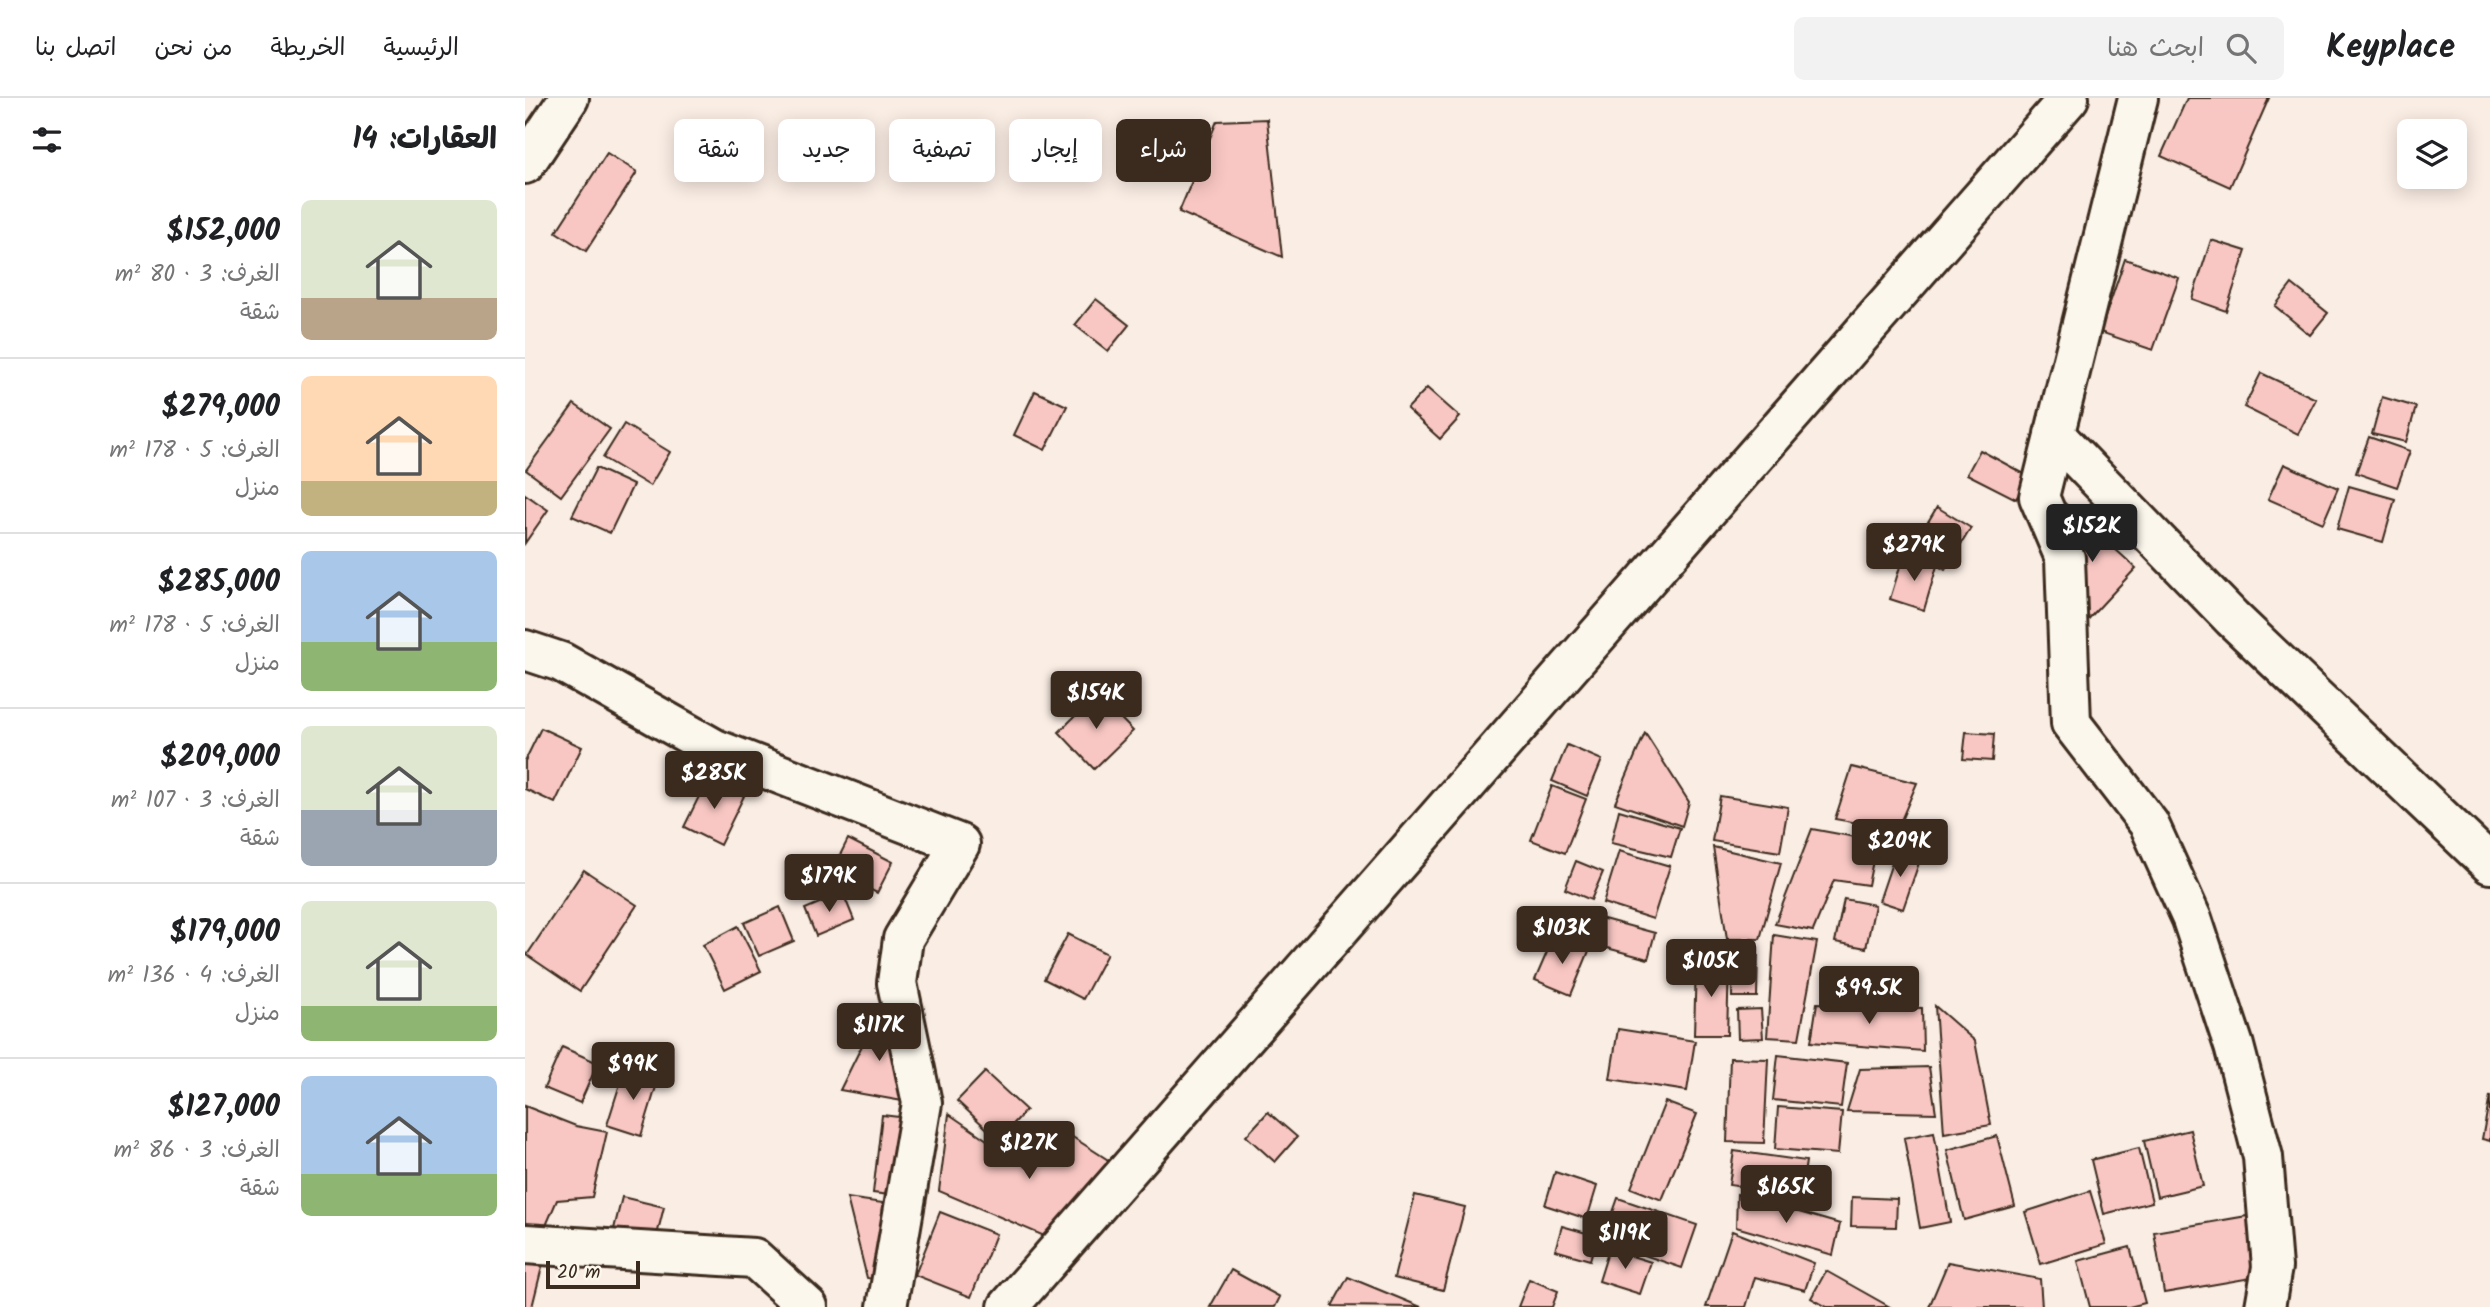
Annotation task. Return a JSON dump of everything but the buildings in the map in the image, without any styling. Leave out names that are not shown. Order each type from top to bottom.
[{"type":"street","points":[[525,164],[569,98]]},
{"type":"street","points":[[1008,1307],[2069,98]]},
{"type":"street","points":[[2138,98],[2039,497],[2065,558],[2071,723],[2149,824],[2192,919],[2234,1046],[2263,1157],[2272,1267],[2265,1307]]},
{"type":"street","points":[[2054,434],[2232,618],[2490,864]]},
{"type":"street","points":[[525,650],[561,662],[715,749],[960,844],[903,939],[897,983],[922,1103],[887,1307]]},
{"type":"street","points":[[525,1244],[754,1258],[808,1307]]}]
